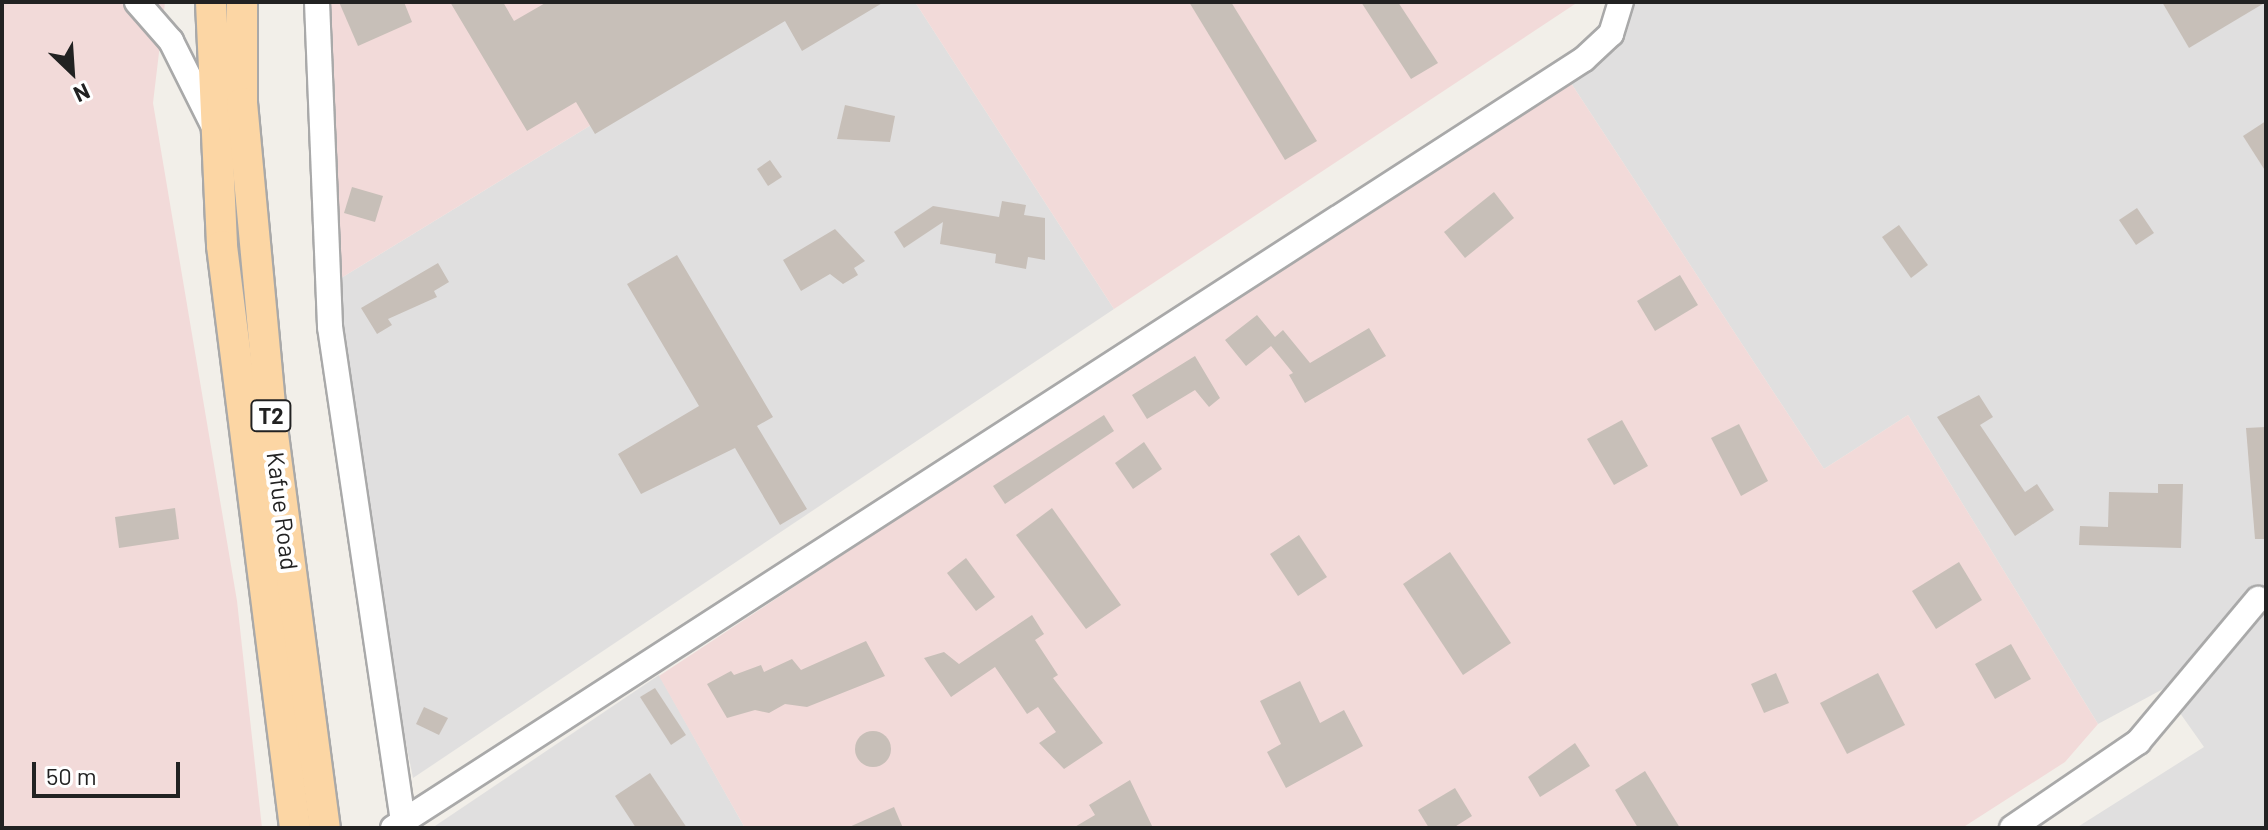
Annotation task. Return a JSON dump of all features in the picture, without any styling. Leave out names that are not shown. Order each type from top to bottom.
[{"type":"main road","name":"Kafue Road","points":[[211,2],[214,127],[241,414],[295,828]]},
{"type":"main road","name":"Kafue Road","points":[[242,2],[242,103],[272,427],[325,828]]},
{"type":"street","points":[[137,2],[171,41],[214,127]]},
{"type":"street","points":[[317,2],[330,327],[400,826],[1584,59],[1611,34],[1621,2]]},
{"type":"street","points":[[2012,828],[2138,742],[2258,599]]},
{"type":"shaded area","points":[[2,2],[165,2],[153,103],[237,601],[262,828],[2,828]]},
{"type":"shaded area","points":[[325,2],[792,2],[315,294]]},
{"type":"shaded area","points":[[792,2],[915,2],[1114,309],[413,778],[315,294]]},
{"type":"shaded area","points":[[915,2],[1578,2],[1114,309]]},
{"type":"shaded area","points":[[1622,2],[2266,2],[2266,828],[2076,828],[2204,747],[2163,689],[2098,724],[1908,415],[1824,469],[1567,77],[1616,50]]},
{"type":"shaded area","points":[[1567,77],[1824,469],[1908,415],[2098,724],[2065,762],[1962,828],[745,828],[659,676]]},
{"type":"shaded area","points":[[659,675],[745,828],[432,828]]},
{"type":"building","points":[[339,2],[404,2],[412,22],[358,46]]},
{"type":"building","points":[[450,2],[503,2],[514,21],[547,2],[884,2],[802,51],[785,21],[595,134],[576,102],[527,131]]},
{"type":"building","points":[[1189,2],[1231,2],[1317,141],[1285,160]]},
{"type":"building","points":[[1361,2],[1398,2],[1438,63],[1411,79]]},
{"type":"building","points":[[2162,2],[2266,2],[2189,48]]},
{"type":"building","points":[[845,105],[895,116],[890,142],[837,139]]},
{"type":"building","points":[[2266,121],[2266,172],[2243,136]]},
{"type":"building","points":[[770,160],[782,177],[768,186],[757,169]]},
{"type":"building","points":[[352,187],[383,196],[375,222],[344,213]]},
{"type":"building","points":[[1494,192],[1514,218],[1465,258],[1444,232]]},
{"type":"building","points":[[1002,201],[1026,205],[1024,215],[1045,218],[1045,260],[1028,257],[1026,269],[995,263],[996,254],[940,244],[943,222],[904,248],[894,232],[933,206],[999,217]]},
{"type":"building","points":[[2137,208],[2154,233],[2136,245],[2119,220]]},
{"type":"building","points":[[1899,225],[1928,265],[1911,278],[1882,237]]},
{"type":"building","points":[[835,229],[865,261],[854,268],[858,275],[843,284],[830,274],[801,291],[783,260]]},
{"type":"building","points":[[677,255],[773,417],[757,426],[807,509],[780,525],[735,448],[641,494],[618,454],[699,406],[627,284]]},
{"type":"building","points":[[438,263],[449,282],[434,291],[437,297],[388,319],[392,325],[377,334],[361,308]]},
{"type":"building","points":[[1680,275],[1698,305],[1655,331],[1637,301]]},
{"type":"building","points":[[1257,315],[1275,337],[1283,330],[1310,363],[1369,328],[1386,356],[1305,403],[1289,375],[1293,373],[1271,346],[1246,366],[1225,340]]},
{"type":"building","points":[[1195,356],[1220,398],[1209,407],[1195,390],[1147,419],[1132,395]]},
{"type":"building","points":[[1979,395],[1993,417],[1980,425],[2025,492],[2037,484],[2054,510],[2015,536],[1937,417]]},
{"type":"building","points":[[1104,415],[1114,431],[1005,504],[993,486]]},
{"type":"building","points":[[1622,420],[1648,466],[1614,485],[1587,439]]},
{"type":"building","points":[[1739,424],[1768,481],[1741,496],[1711,438]]},
{"type":"building","points":[[2266,427],[2266,539],[2255,539],[2246,428]]},
{"type":"building","points":[[1144,442],[1162,469],[1133,489],[1115,463]]},
{"type":"building","points":[[2158,484],[2183,484],[2181,548],[2079,545],[2080,526],[2108,527],[2109,492],[2158,493]]},
{"type":"building","points":[[175,508],[179,539],[119,548],[115,517]]},
{"type":"building","points":[[1052,508],[1121,605],[1086,629],[1016,535]]},
{"type":"building","points":[[1299,535],[1327,577],[1298,596],[1270,554]]},
{"type":"building","points":[[1450,552],[1511,643],[1463,675],[1403,584]]},
{"type":"building","points":[[966,558],[995,597],[976,611],[947,573]]},
{"type":"building","points":[[1959,562],[1982,600],[1936,629],[1912,591]]},
{"type":"building","points":[[1032,615],[1044,634],[1035,640],[1058,675],[1053,678],[1103,743],[1064,769],[1039,743],[1056,732],[1038,707],[1027,714],[995,667],[951,697],[924,658],[944,652],[959,664]]},
{"type":"building","points":[[866,641],[885,676],[807,707],[785,704],[769,713],[755,710],[727,718],[707,684],[731,671],[734,675],[761,665],[764,672],[792,659],[801,670]]},
{"type":"building","points":[[2011,644],[2031,679],[1995,699],[1975,664]]},
{"type":"building","points":[[1776,673],[1789,703],[1764,713],[1751,684]]},
{"type":"building","points":[[1878,673],[1905,725],[1847,754],[1820,703]]},
{"type":"building","points":[[1300,681],[1320,723],[1344,710],[1363,746],[1286,788],[1267,752],[1281,744],[1260,701]]},
{"type":"building","points":[[655,688],[686,735],[671,745],[640,697]]},
{"type":"building","points":[[424,707],[448,718],[439,735],[416,724]]},
{"type":"building","points":[[873,731],[886,736],[891,749],[886,762],[873,767],[860,762],[855,749],[860,736]]},
{"type":"building","points":[[1575,743],[1590,766],[1540,797],[1528,777]]},
{"type":"building","points":[[1645,771],[1680,828],[1638,828],[1615,790]]},
{"type":"building","points":[[650,773],[687,828],[636,828],[615,796]]},
{"type":"building","points":[[1130,780],[1153,828],[1073,828],[1095,815],[1089,805]]},
{"type":"building","points":[[1455,788],[1472,816],[1453,828],[1429,828],[1418,810]]},
{"type":"building","points":[[894,807],[903,828],[847,828]]}]
